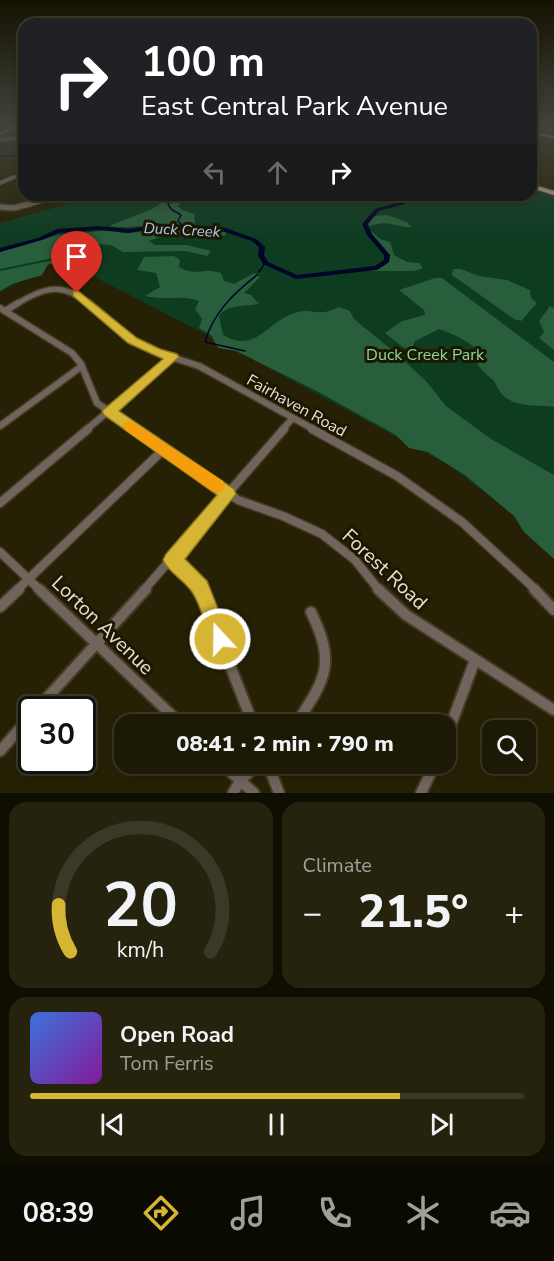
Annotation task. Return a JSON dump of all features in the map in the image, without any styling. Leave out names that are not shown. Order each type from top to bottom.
[{"type":"main road","points":[[537,188],[554,193]]},
{"type":"street","points":[[0,183],[14,177]]},
{"type":"street","points":[[0,207],[14,208],[41,201]]},
{"type":"street","name":"Fairhaven Road","points":[[2,309],[38,292],[58,288],[68,289],[86,300],[99,314],[132,340],[156,352],[199,366],[397,476],[447,511],[530,584],[554,610]]},
{"type":"street","name":"Forest Road","points":[[2,309],[81,361],[97,403],[238,500],[283,516],[322,534],[355,560],[372,584],[393,605],[475,660],[530,692],[554,710]]},
{"type":"street","points":[[0,503],[173,357]]},
{"type":"street","points":[[0,426],[82,366]]},
{"type":"street","points":[[49,696],[172,560],[292,419]]},
{"type":"street","points":[[0,607],[164,449]]},
{"type":"street","name":"Lorton Avenue","points":[[0,552],[170,714]]},
{"type":"street","points":[[172,560],[190,574],[200,588],[249,714]]},
{"type":"street","points":[[302,714],[327,669],[327,650],[311,612]]},
{"type":"street","points":[[455,714],[475,660]]},
{"type":"street","points":[[0,751],[18,731]]},
{"type":"street","points":[[233,774],[254,793]]},
{"type":"street","points":[[233,793],[247,774]]},
{"type":"street","points":[[272,774],[279,793]]},
{"type":"street","points":[[421,793],[430,774]]},
{"type":"green space","name":"Duck Creek Park","points":[[537,192],[554,196],[554,548],[544,536],[447,464],[230,347],[60,259],[0,292],[0,223],[81,201],[174,201],[176,203],[182,201],[537,201]]},
{"type":"green space","points":[[164,201],[182,201],[178,206],[194,214],[195,224],[109,226],[152,209]]},
{"type":"green space","points":[[387,215],[407,222],[411,227],[382,223],[370,226],[370,230],[380,239],[390,242],[394,255],[407,262],[419,263],[423,268],[414,271],[354,271],[380,268],[388,263],[390,258],[368,231],[368,222],[374,216]]},
{"type":"green space","points":[[159,229],[226,232],[225,236],[171,233],[149,241],[155,245],[187,245],[211,251],[207,256],[185,251],[123,252],[111,245],[98,244],[83,246],[68,255],[0,269],[0,252],[58,235],[111,230],[122,233]]},
{"type":"green space","points":[[174,256],[180,260],[179,267],[185,270],[215,271],[221,273],[224,281],[234,284],[254,273],[260,277],[244,293],[251,295],[259,304],[227,309],[219,316],[223,335],[235,340],[245,341],[254,338],[278,321],[298,312],[326,312],[339,307],[350,311],[354,319],[426,381],[446,406],[491,439],[554,475],[554,559],[524,532],[514,516],[465,475],[428,452],[409,448],[396,435],[315,390],[236,351],[218,348],[211,335],[199,328],[202,319],[195,309],[199,301],[145,296],[160,287],[156,273],[137,270],[144,257]]},
{"type":"green space","points":[[64,258],[69,261],[66,268],[58,263],[48,264],[42,275],[12,284],[0,291],[0,271]]},
{"type":"green space","points":[[453,269],[507,280],[530,290],[531,298],[537,303],[521,321],[514,319],[452,275]]},
{"type":"green space","points":[[435,278],[442,278],[554,362],[554,407],[525,405],[505,397],[479,365],[475,358],[477,350],[454,335],[439,329],[415,341],[412,349],[404,348],[385,333],[402,321],[425,315],[424,310],[399,290]]},
{"type":"green space","points":[[550,306],[554,308],[554,350],[539,338],[544,332],[539,321]]},
{"type":"waterway","points":[[172,201],[168,204],[171,209],[181,215],[178,221],[185,228]]},
{"type":"waterway","name":"Duck Creek","points":[[0,250],[40,239],[57,231],[99,228],[129,231],[160,226],[223,229],[254,240],[262,247],[261,255],[265,263],[296,277],[377,268],[387,261],[387,255],[369,234],[365,224],[377,210],[403,203],[402,201]]},
{"type":"waterway","points":[[259,272],[265,263]]},
{"type":"waterway","points":[[245,351],[205,342],[213,322],[225,304],[257,275]]},
{"type":"slow traffic","points":[[131,426],[217,486]]},
{"type":"route","points":[[77,293],[114,327],[132,340],[156,352],[173,357],[109,411],[228,494],[172,560],[190,574],[200,588],[220,639]]}]
